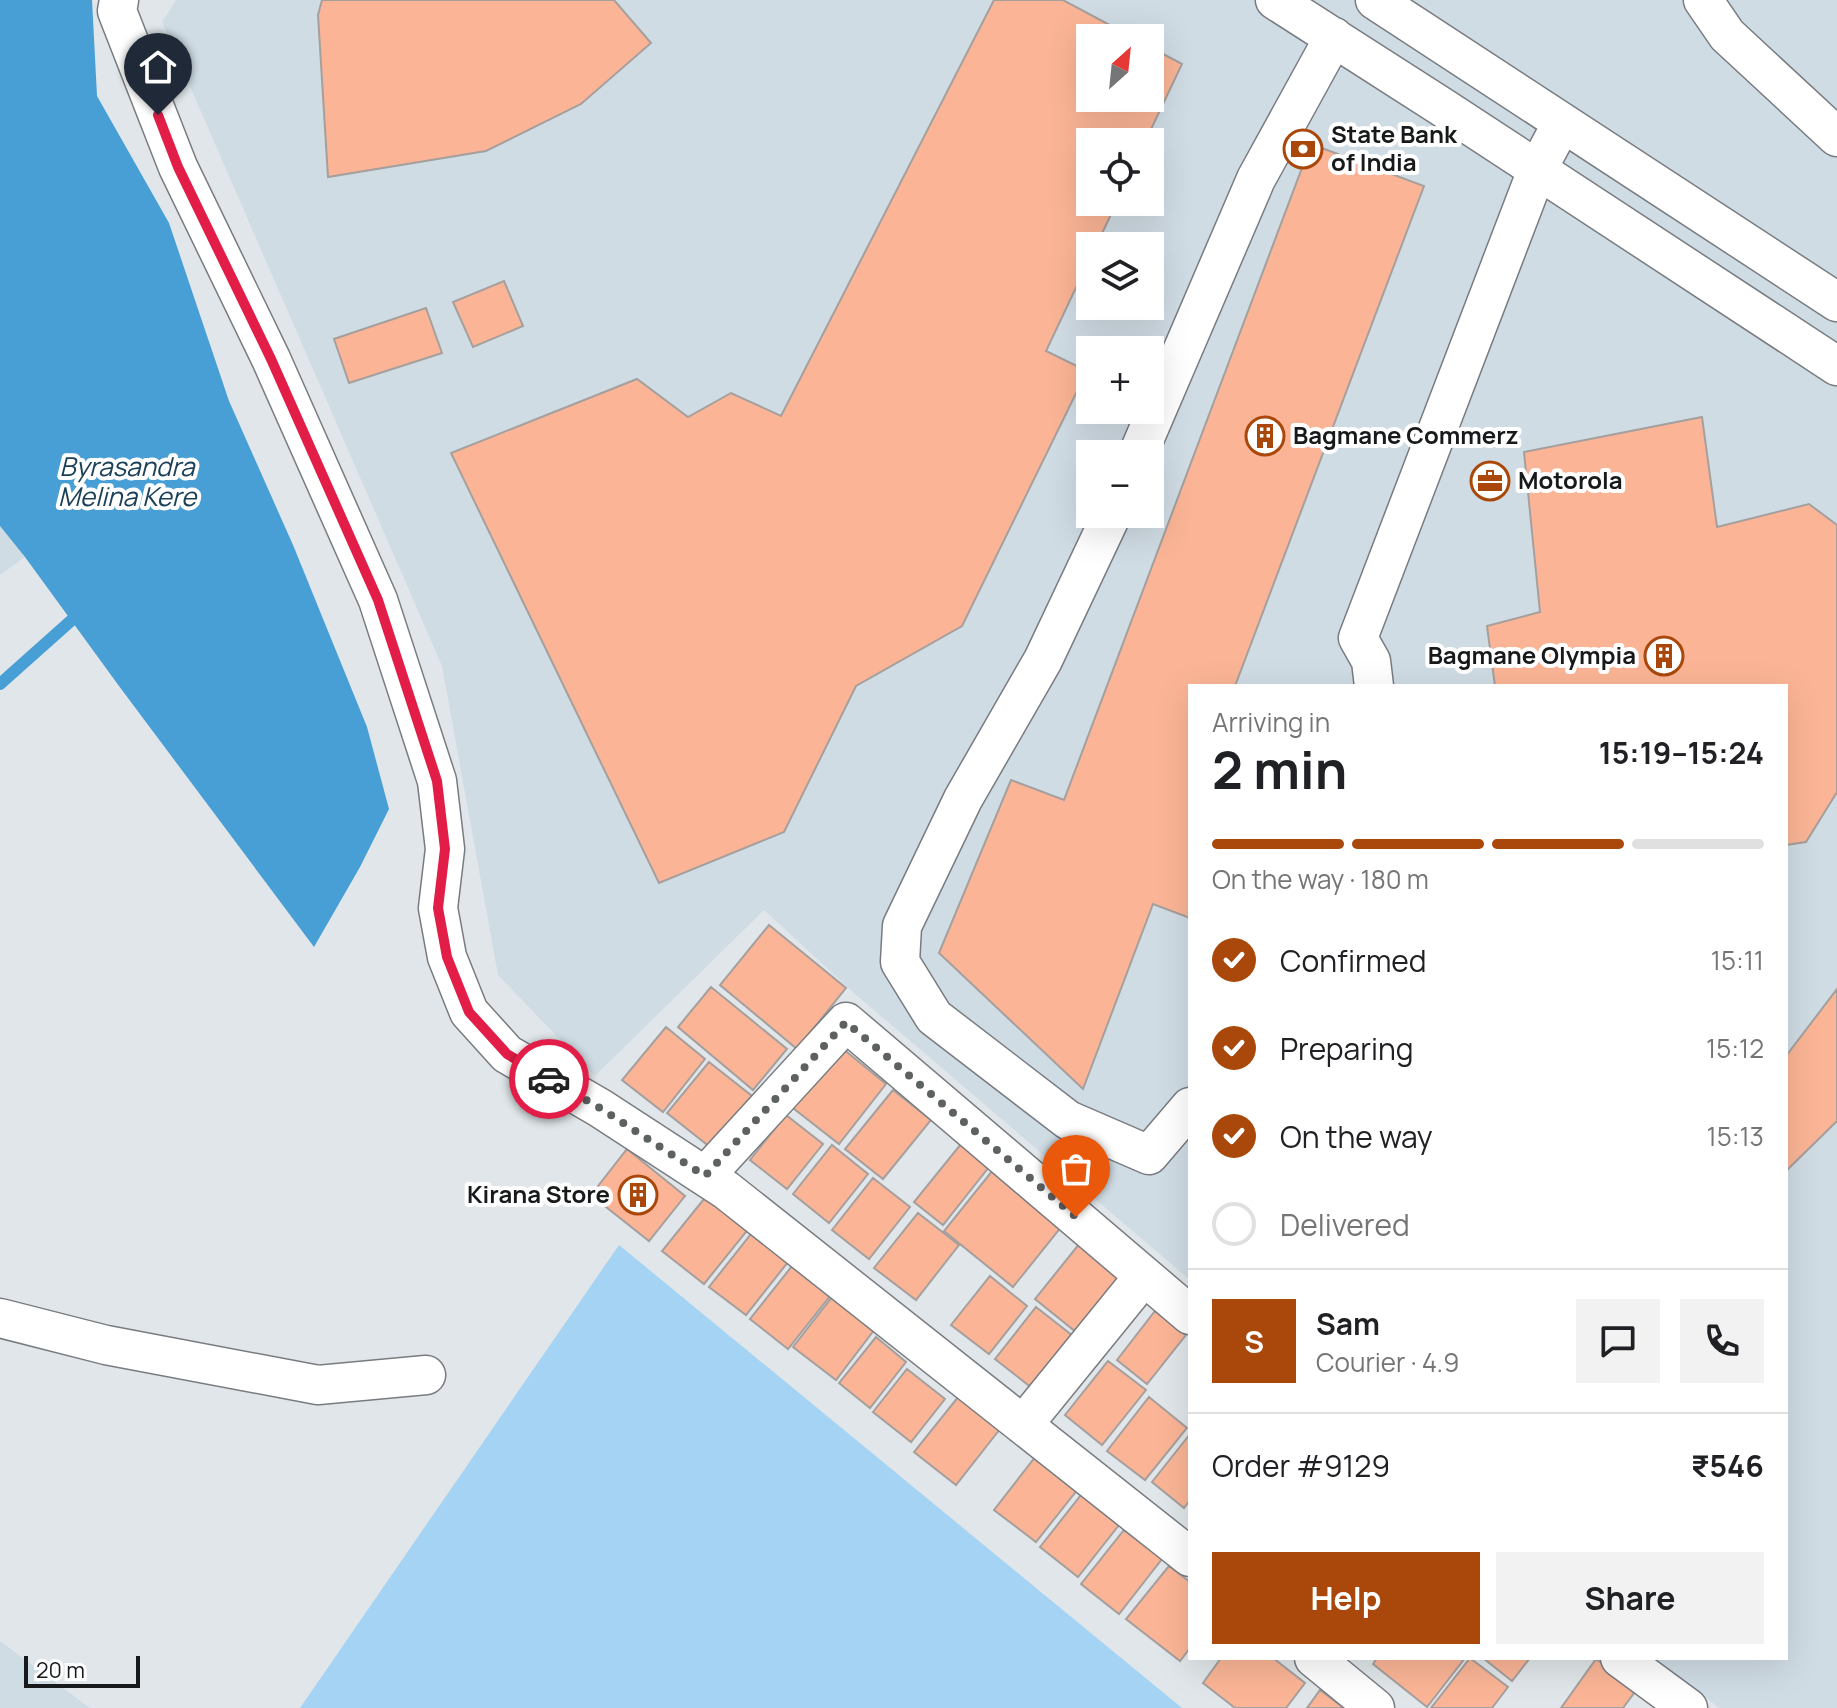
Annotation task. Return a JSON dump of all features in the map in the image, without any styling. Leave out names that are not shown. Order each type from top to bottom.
[{"type":"street","points":[[119,0],[117,11],[178,167],[271,359],[378,600],[437,781],[445,849],[438,908],[447,957],[469,1012],[507,1054],[600,1108],[726,1190],[1188,1555]]},
{"type":"street","points":[[1275,0],[1837,366]]},
{"type":"street","points":[[1375,0],[1837,302]]},
{"type":"street","points":[[1703,0],[1727,35],[1837,137]]},
{"type":"street","points":[[1144,440],[1256,179],[1334,37]]},
{"type":"street","points":[[1374,684],[1371,661],[1358,638],[1537,170],[1562,123]]},
{"type":"street","points":[[1105,528],[1043,660],[963,799],[902,926],[900,962],[934,1017],[1068,1120],[1149,1155],[1188,1109]]},
{"type":"street","points":[[705,1176],[846,1022],[1188,1313]]},
{"type":"street","points":[[1023,1425],[1144,1276]]},
{"type":"street","points":[[0,1318],[106,1345],[318,1385],[426,1375]]},
{"type":"street","points":[[1316,1660],[1375,1708]]},
{"type":"street","points":[[1623,1660],[1688,1708]]},
{"type":"shaded area","points":[[176,0],[1837,0],[1837,1708],[1719,1708],[1658,1660],[1788,1660],[1788,684],[1188,684],[1188,1278],[854,993],[764,910],[595,1076],[498,975],[442,666],[162,22]]},
{"type":"shaded area","points":[[0,526],[25,557],[0,575]]},
{"type":"shaded area","points":[[619,1245],[1182,1708],[300,1708]]},
{"type":"shaded area","points":[[0,1641],[90,1708],[0,1708]]},
{"type":"water","name":"Byrasandra Melina Kere","points":[[0,0],[92,0],[97,96],[169,223],[229,401],[293,545],[367,727],[389,809],[314,947],[0,526]]},
{"type":"building","points":[[322,0],[614,0],[651,43],[581,104],[486,151],[328,177],[318,15]]},
{"type":"building","points":[[994,0],[1063,0],[1108,24],[1076,24],[1076,112],[1159,112],[1152,128],[1076,128],[1076,216],[1110,216],[1103,232],[1076,232],[1076,288],[1046,351],[1076,366],[1076,393],[962,626],[856,686],[784,832],[659,883],[451,453],[637,379],[688,417],[731,393],[781,416]]},
{"type":"building","points":[[1164,54],[1182,64],[1164,102]]},
{"type":"building","name":"Bagmane Commerz","points":[[1311,144],[1424,186],[1236,684],[1188,684],[1188,917],[1153,904],[1083,1089],[939,953],[1011,780],[1064,800]]},
{"type":"building","points":[[504,281],[523,326],[473,347],[453,302]]},
{"type":"building","points":[[426,308],[442,353],[349,383],[334,339]]},
{"type":"building","name":"Bagmane Olympia","points":[[1702,417],[1717,527],[1809,504],[1837,525],[1837,792],[1806,842],[1788,845],[1788,684],[1495,684],[1487,626],[1540,612],[1524,452]]},
{"type":"building","points":[[769,925],[846,988],[797,1049],[720,985]]},
{"type":"building","points":[[711,987],[787,1049],[753,1090],[678,1027]]},
{"type":"building","points":[[1837,989],[1837,1121],[1788,1169],[1788,1053]]},
{"type":"building","points":[[666,1027],[705,1059],[663,1112],[622,1080]]},
{"type":"building","points":[[842,1048],[886,1084],[839,1144],[793,1108]]},
{"type":"building","points":[[709,1062],[752,1096],[710,1147],[667,1113]]},
{"type":"building","points":[[893,1090],[931,1120],[883,1179],[845,1149]]},
{"type":"building","points":[[786,1115],[823,1144],[787,1189],[750,1160]]},
{"type":"building","points":[[961,1144],[989,1167],[943,1225],[914,1202]]},
{"type":"building","points":[[832,1145],[868,1174],[829,1223],[793,1194]]},
{"type":"building","name":"Kirana Store","points":[[627,1149],[685,1196],[649,1241],[591,1195]]},
{"type":"building","points":[[993,1170],[1062,1226],[1013,1287],[944,1231]]},
{"type":"building","points":[[873,1178],[910,1207],[869,1259],[832,1230]]},
{"type":"building","points":[[708,1194],[750,1227],[704,1284],[662,1251]]},
{"type":"building","points":[[918,1213],[959,1245],[916,1300],[874,1268]]},
{"type":"building","points":[[755,1229],[792,1257],[746,1315],[709,1287]]},
{"type":"building","points":[[1080,1243],[1126,1280],[1081,1336],[1035,1299]]},
{"type":"building","points":[[796,1261],[834,1291],[788,1349],[750,1319]]},
{"type":"building","points":[[990,1276],[1027,1306],[989,1354],[951,1325]]},
{"type":"building","points":[[836,1292],[878,1325],[836,1380],[793,1347]]},
{"type":"building","points":[[1036,1307],[1078,1340],[1037,1392],[995,1359]]},
{"type":"building","points":[[1155,1311],[1186,1335],[1147,1384],[1117,1360]]},
{"type":"building","points":[[876,1337],[906,1362],[870,1408],[839,1383]]},
{"type":"building","points":[[1108,1361],[1146,1390],[1102,1445],[1065,1415]]},
{"type":"building","points":[[907,1369],[945,1399],[911,1442],[873,1412]]},
{"type":"building","points":[[959,1396],[1000,1429],[956,1485],[914,1452]]},
{"type":"building","points":[[1149,1397],[1187,1428],[1145,1480],[1107,1451]]},
{"type":"building","points":[[1188,1437],[1188,1503],[1184,1508],[1152,1482]]},
{"type":"building","points":[[1036,1456],[1078,1489],[1036,1542],[994,1510]]},
{"type":"building","points":[[1081,1495],[1119,1525],[1078,1577],[1040,1547]]},
{"type":"building","points":[[1124,1530],[1162,1559],[1119,1614],[1081,1584]]},
{"type":"building","points":[[1169,1566],[1188,1580],[1188,1651],[1180,1661],[1126,1619]]},
{"type":"building","points":[[1220,1660],[1276,1660],[1305,1683],[1286,1708],[1235,1708],[1203,1683]]},
{"type":"building","points":[[1376,1660],[1463,1660],[1427,1707],[1373,1664]]},
{"type":"building","points":[[1468,1660],[1508,1687],[1492,1708],[1431,1708]]},
{"type":"building","points":[[1486,1660],[1528,1660],[1512,1681]]},
{"type":"building","points":[[1595,1660],[1637,1689],[1623,1708],[1561,1708]]},
{"type":"building","points":[[1320,1690],[1344,1708],[1307,1708]]},
{"type":"waterway","points":[[0,684],[83,610]]},
{"type":"way so far","points":[[549,1079],[705,1176],[846,1022],[1076,1217]]},
{"type":"place","name":"State Bank of India","points":[[1303,149]]},
{"type":"place","name":"Bagmane Commerz","points":[[1265,436]]},
{"type":"place","name":"Motorola","points":[[1490,481]]},
{"type":"place","name":"Bagmane Olympia","points":[[1664,656]]},
{"type":"place","name":"Kirana Store","points":[[638,1195]]},
{"type":"route","points":[[158,115],[178,167],[271,359],[378,600],[437,781],[445,849],[438,908],[447,957],[469,1012],[507,1054],[549,1079]]}]
